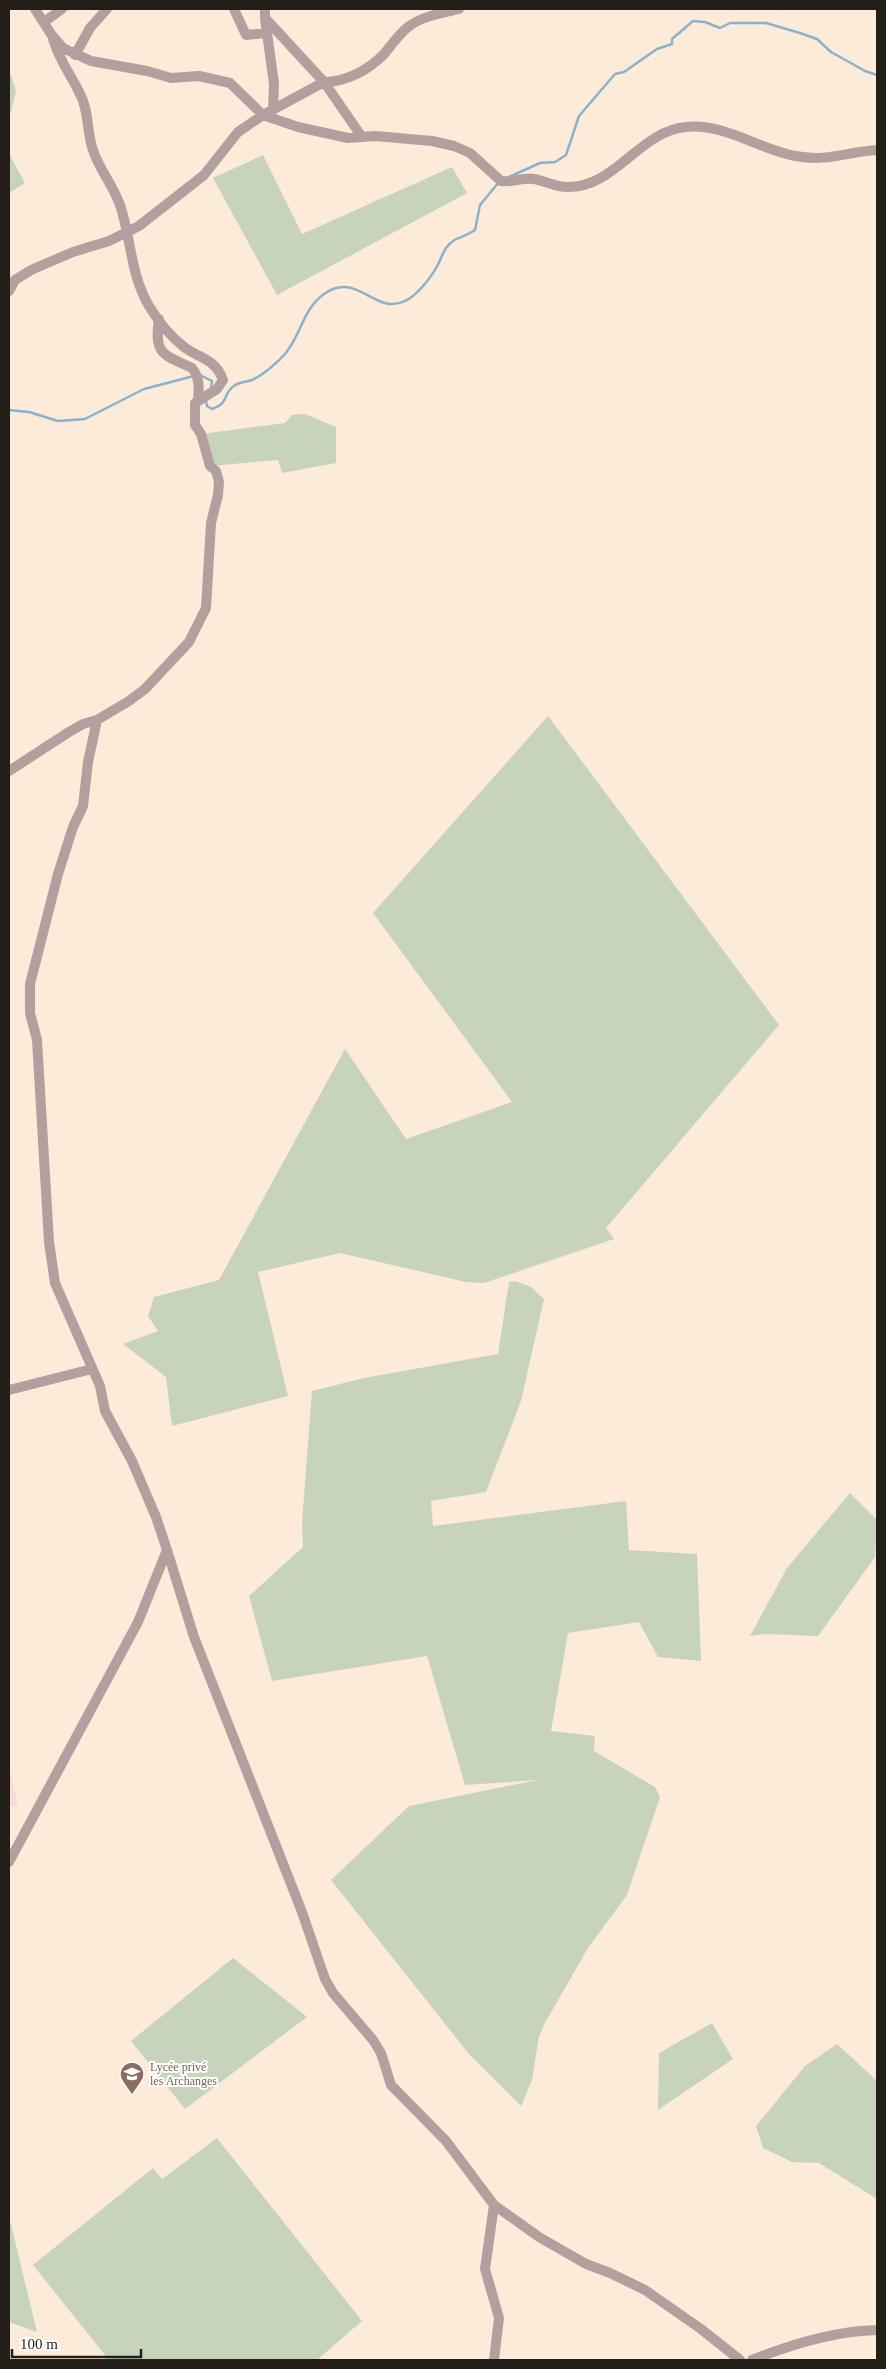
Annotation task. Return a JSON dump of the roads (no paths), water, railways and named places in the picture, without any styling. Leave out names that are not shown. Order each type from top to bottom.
[{"type":"street","points":[[35,9],[51,34],[60,58],[80,94],[86,110],[89,137],[94,154],[120,205],[139,288],[159,319],[184,346],[219,368],[223,380],[222,385],[208,396],[198,400]]},
{"type":"street","points":[[44,22],[62,9]]},
{"type":"street","points":[[74,55],[90,28],[107,9]]},
{"type":"street","points":[[234,9],[246,35],[267,33]]},
{"type":"street","points":[[9,291],[15,280],[31,270],[73,252],[110,241],[127,230],[139,226],[204,175],[238,132],[263,115],[324,82],[333,82],[362,72],[381,57],[408,27],[422,20],[459,9]]},
{"type":"street","points":[[265,13],[274,84],[274,109]]},
{"type":"street","points":[[265,13],[324,82],[362,137]]},
{"type":"street","points":[[51,34],[63,48],[74,55],[113,67],[146,71],[171,78],[199,76],[230,83],[263,115],[306,129],[348,138],[424,140],[454,146],[470,153],[501,181],[533,179],[566,187],[586,183],[610,174],[642,145],[670,130],[686,126],[706,127],[739,135],[793,155],[820,159],[857,151],[877,150]]},
{"type":"street","points":[[9,771],[69,732],[83,724],[96,720],[145,689],[189,642],[206,608],[212,523],[219,482],[216,472],[210,466],[201,434],[196,425],[195,403],[198,400],[199,384],[196,372],[161,351],[156,340],[159,319]]},
{"type":"street","points":[[96,720],[88,762],[83,806],[72,827],[58,874],[30,984],[29,1003],[37,1040],[51,1266],[61,1298],[102,1392],[105,1412],[132,1461],[156,1517],[194,1638],[302,1912],[325,1979],[333,1993],[373,2040],[381,2053],[391,2085],[446,2141],[494,2205],[539,2237],[586,2264],[645,2290],[701,2329],[740,2360]]},
{"type":"street","points":[[9,1390],[92,1369]]},
{"type":"street","points":[[9,1862],[138,1622],[167,1550]]},
{"type":"street","points":[[494,2205],[485,2269],[499,2318],[494,2360]]},
{"type":"street","points":[[752,2360],[783,2348],[823,2338],[877,2330]]},
{"type":"waterway","points":[[509,177],[540,163],[555,162],[566,155],[579,116],[615,74],[624,72],[657,49],[672,44],[672,39],[693,21],[705,22],[720,28],[730,23],[766,23],[817,39],[831,52],[865,71],[877,75]]},
{"type":"waterway","points":[[206,401],[207,406],[212,409],[218,407],[224,401],[230,389],[256,378],[274,365],[291,346],[311,307],[324,294],[336,288],[346,287],[384,303],[394,304],[409,299],[430,277],[449,244],[475,230],[480,205],[499,182]]},
{"type":"waterway","points":[[200,375],[212,381],[211,389]]},
{"type":"waterway","points":[[9,410],[29,412],[58,421],[85,419],[144,389],[194,376]]},
{"type":"place","name":"Lycée privé les Archanges","points":[[132,2095]]}]
